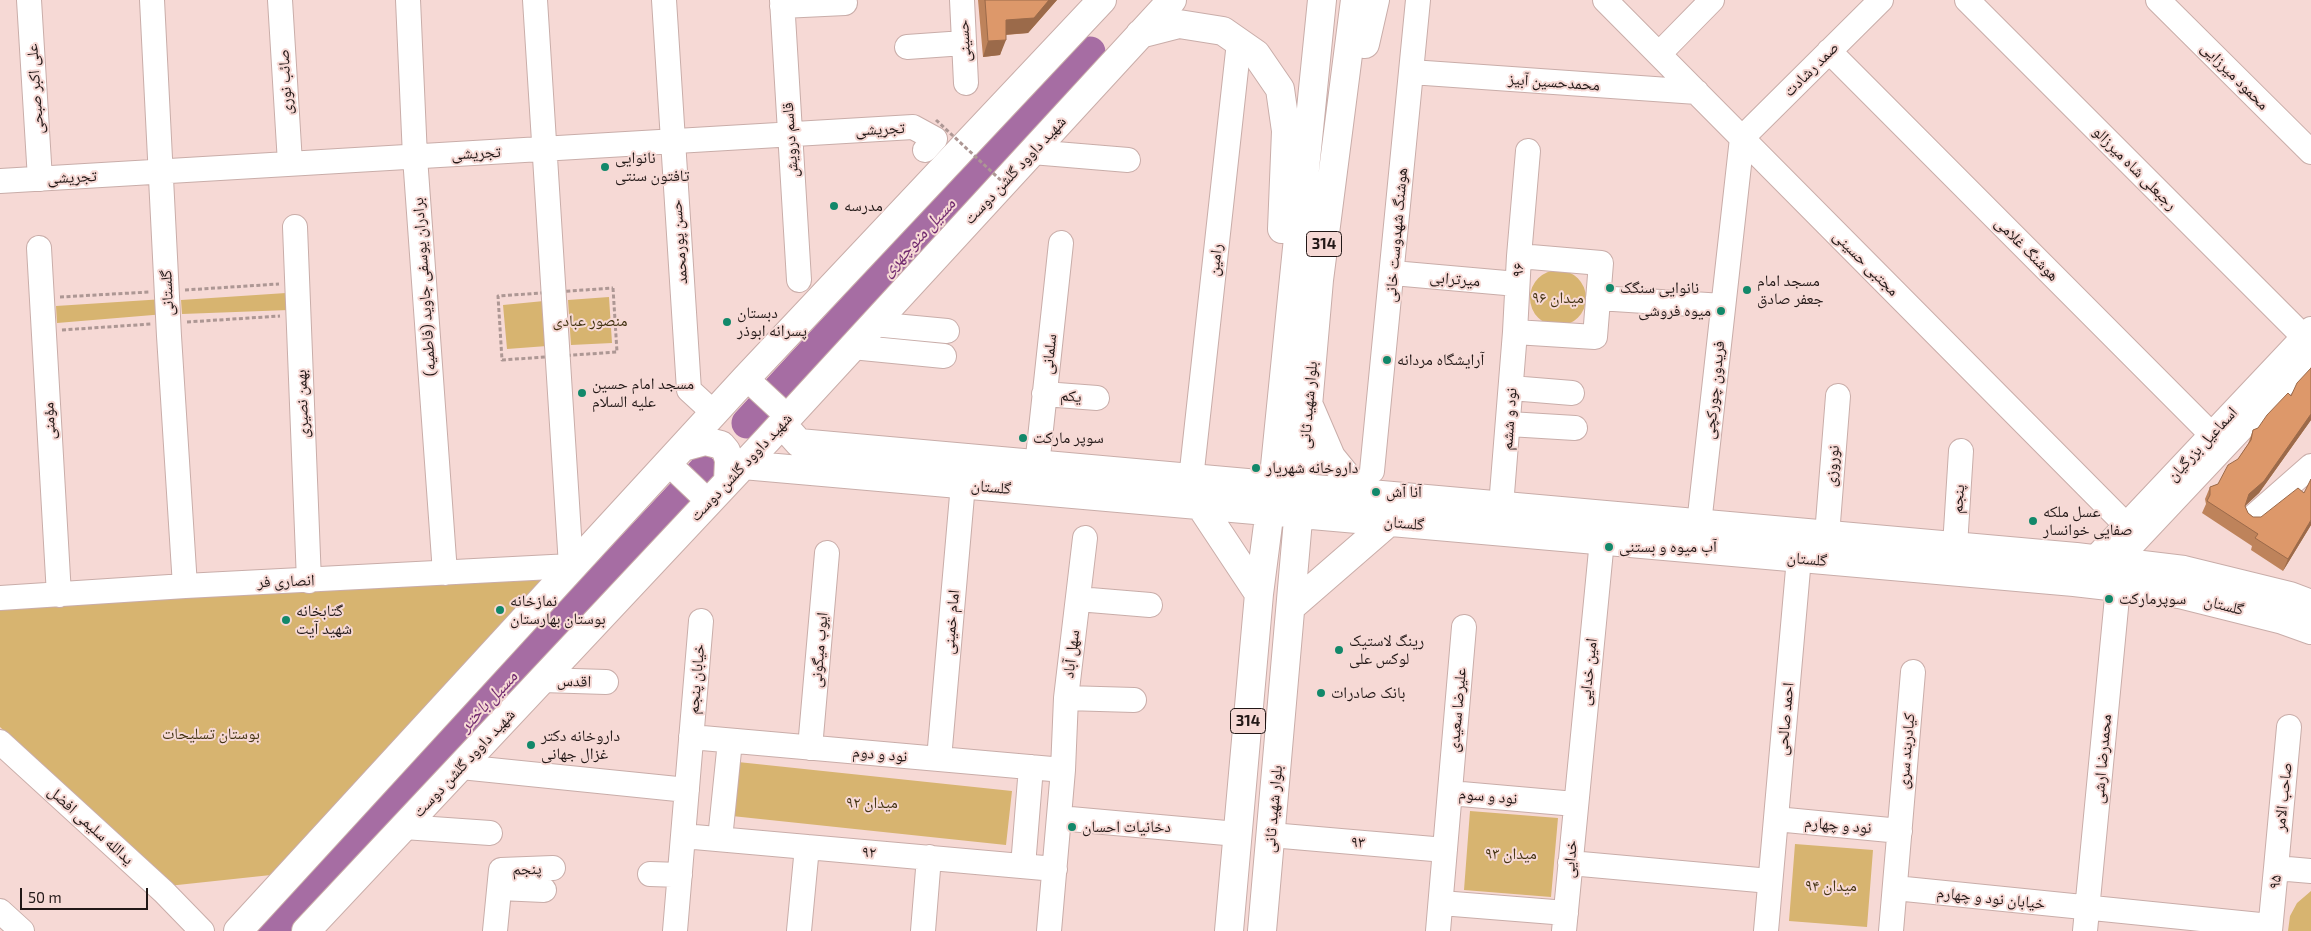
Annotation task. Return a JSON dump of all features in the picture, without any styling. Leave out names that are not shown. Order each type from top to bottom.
[{"type":"main road","points":[[802,318],[915,183],[1078,0]]},
{"type":"main road","points":[[238,931],[571,566],[1102,0]]},
{"type":"main road","name":"شهید داوود گلشن دوست","points":[[306,931],[736,473],[784,431],[852,347],[1172,0]]},
{"type":"main road","name":"بلوار شهید ثانی","points":[[1229,931],[1259,594],[1271,499],[1322,0]]},
{"type":"main road","name":"بلوار شهید ثانی","points":[[1262,931],[1319,280],[1355,0]]},
{"type":"main road","points":[[1332,184],[1375,0]]},
{"type":"main road","points":[[1140,34],[1179,24],[1223,30],[1256,54],[1280,89],[1286,131],[1279,290],[1283,383]]},
{"type":"main road","points":[[1308,404],[1331,457],[1367,482]]},
{"type":"main road","name":"گلستان","points":[[720,406],[732,432],[745,440],[784,431],[1037,466],[1191,479],[1271,499]]},
{"type":"main road","points":[[784,431],[785,469]]},
{"type":"main road","points":[[676,455],[705,442],[721,444],[736,473]]},
{"type":"main road","name":"گلستان","points":[[736,473],[785,469],[1200,505],[1271,499]]},
{"type":"main road","name":"گلستان","points":[[1300,501],[1367,482],[1501,506],[1955,546],[2109,569],[2180,594],[2283,620],[2311,630]]},
{"type":"main road","points":[[1271,499],[1300,501]]},
{"type":"main road","name":"گلستان","points":[[1300,501],[1389,522],[1799,558],[2184,570],[2290,596],[2311,604]]},
{"type":"main road","points":[[1200,505],[1259,594]]},
{"type":"main road","points":[[1291,607],[1389,522]]},
{"type":"street","name":"علی اکبر صبحی","points":[[29,0],[40,179]]},
{"type":"street","name":"گلستانی","points":[[152,0],[185,586]]},
{"type":"street","name":"صائب نوری","points":[[280,0],[290,163]]},
{"type":"street","name":"برادران یوسفی جاوید (فاطمیه)","points":[[408,0],[415,157],[444,573]]},
{"type":"street","points":[[535,0],[571,566]]},
{"type":"street","name":"حسن پورمحمد","points":[[664,0],[689,390],[720,406]]},
{"type":"street","name":"حسینی","points":[[962,0],[966,83]]},
{"type":"street","name":"هوشنگ شهدوست خانی","points":[[1367,482],[1393,273],[1418,0]]},
{"type":"street","name":"مجتبی حسینی","points":[[1605,0],[2126,525]]},
{"type":"street","points":[[1659,54],[1712,0]]},
{"type":"street","name":"صمد رشادت","points":[[1742,138],[1880,0]]},
{"type":"street","name":"رجبعلی شاه میرزالو","points":[[1967,0],[2309,340]]},
{"type":"street","name":"محمود میرزایی","points":[[2158,0],[2311,152]]},
{"type":"street","points":[[782,3],[845,3]]},
{"type":"street","name":"قاسم درویش","points":[[782,3],[799,280]]},
{"type":"street","name":"رامین","points":[[1191,479],[1239,42]]},
{"type":"street","points":[[907,47],[964,43]]},
{"type":"street","name":"هوشنگ غلامی","points":[[1829,51],[2218,441]]},
{"type":"street","name":"محمدحسین آبیز","points":[[1411,72],[1697,92]]},
{"type":"street","name":"تجریشی","points":[[0,181],[913,127],[935,139],[925,150]]},
{"type":"street","name":"فریدون چورکچی","points":[[1699,524],[1742,138]]},
{"type":"street","points":[[1519,256],[1528,151]]},
{"type":"street","points":[[1032,152],[1128,160]]},
{"type":"street","name":"بهمن نصیری","points":[[294,226],[309,580]]},
{"type":"street","name":"سلمانی","points":[[1037,466],[1061,243]]},
{"type":"street","name":"مؤمنی","points":[[39,248],[59,595]]},
{"type":"street","name":"۹۶","points":[[1519,256],[1601,263],[1595,338],[1516,332],[1519,256]]},
{"type":"street","name":"میرترابی","points":[[1393,273],[1517,284]]},
{"type":"street","points":[[1598,298],[1723,306]]},
{"type":"street","points":[[873,324],[947,331]]},
{"type":"street","name":"نود و ششم","points":[[1501,506],[1516,332]]},
{"type":"street","name":"اسماعیل بزرگیان","points":[[2109,569],[2218,441],[2309,340]]},
{"type":"street","points":[[852,347],[944,356]]},
{"type":"street","points":[[746,378],[784,431]]},
{"type":"street","points":[[1512,388],[1572,393]]},
{"type":"street","name":"یکم","points":[[1044,394],[1097,398]]},
{"type":"street","name":"نوروزی","points":[[1827,535],[1838,396]]},
{"type":"street","points":[[1509,424],[1575,428]]},
{"type":"street","name":"اسماعیل بزرگیان","points":[[2109,569],[2126,525],[2218,441]]},
{"type":"street","name":"پنجم","points":[[1955,546],[1961,451]]},
{"type":"street","points":[[676,455],[709,502]]},
{"type":"street","points":[[2254,516],[2311,466]]},
{"type":"street","name":"امام خمینی","points":[[939,759],[963,484]]},
{"type":"street","name":"سهل آباد","points":[[1049,931],[1063,770],[1066,698],[1085,538]]},
{"type":"street","name":"امین خدایی","points":[[1575,804],[1602,540]]},
{"type":"street","name":"ایوب میگونی","points":[[810,748],[827,553]]},
{"type":"street","name":"احمد صالحی","points":[[1766,931],[1799,558]]},
{"type":"street","name":"انصاری فر","points":[[0,598],[185,586],[571,566]]},
{"type":"street","name":"محمدرضا ارشی","points":[[2086,931],[2109,569]]},
{"type":"street","points":[[1078,599],[1150,605]]},
{"type":"street","name":"خیابان پنجم","points":[[691,737],[701,621]]},
{"type":"street","name":"علیرضا سعیدی","points":[[1450,793],[1464,627]]},
{"type":"street","name":"کیادربند سری","points":[[1891,931],[1913,672]]},
{"type":"street","name":"اقدس","points":[[542,680],[606,682]]},
{"type":"street","points":[[1066,698],[1134,700]]},
{"type":"street","name":"صاحب الامر","points":[[2276,868],[2290,727]]},
{"type":"street","points":[[675,931],[691,737]]},
{"type":"street","name":"نود و دوم","points":[[691,737],[1063,770]]},
{"type":"street","points":[[720,839],[730,741]]},
{"type":"street","name":"یدالله سلیمی افضل","points":[[0,742],[164,892],[202,931]]},
{"type":"street","points":[[1023,866],[1031,766]]},
{"type":"street","points":[[462,767],[687,790]]},
{"type":"street","name":"نود و سوم","points":[[1438,931],[1450,793],[1575,804]]},
{"type":"street","name":"خدایی","points":[[1565,922],[1575,804]]},
{"type":"street","points":[[1059,818],[1237,834]]},
{"type":"street","name":"نود و چهارم","points":[[1776,819],[1900,831]]},
{"type":"street","points":[[404,827],[490,833]]},
{"type":"street","name":"۹۳","points":[[1271,835],[1445,850]]},
{"type":"street","name":"۹۲","points":[[683,836],[1055,869]]},
{"type":"street","points":[[799,931],[806,847]]},
{"type":"street","points":[[923,931],[928,858]]},
{"type":"street","points":[[1570,863],[1770,881]]},
{"type":"street","name":"پنجم","points":[[500,879],[553,868]]},
{"type":"street","name":"۹۵","points":[[2270,928],[2276,868],[2311,871]]},
{"type":"street","points":[[650,874],[680,875]]},
{"type":"street","points":[[500,931],[495,931],[500,879],[544,890]]},
{"type":"street","name":"خیابان نود و چهارم","points":[[1895,888],[2088,907],[2270,928]]},
{"type":"street","points":[[1441,903],[1565,922]]},
{"type":"street","points":[[0,911],[22,931]]},
{"type":"path","points":[[936,120],[1007,186]]},
{"type":"green space","name":"میدان ۹۶","points":[[1558,270],[1569,272],[1578,278],[1584,287],[1586,298],[1584,309],[1578,318],[1569,324],[1558,326],[1547,324],[1538,318],[1532,309],[1530,298],[1532,287],[1538,278],[1547,272]]},
{"type":"green space","points":[[286,293],[289,310],[182,314],[181,300]]},
{"type":"green space","name":"منصور عبادی","points":[[609,297],[612,343],[571,345],[568,300]]},
{"type":"green space","points":[[164,299],[165,314],[57,323],[56,306]]},
{"type":"green space","name":"منصور عبادی","points":[[544,301],[547,346],[507,349],[503,305]]},
{"type":"green space","name":"بوستان تسلیحات","points":[[541,580],[271,875],[168,886],[0,727],[0,607]]},
{"type":"green space","name":"میدان ۹۲","points":[[738,762],[1012,791],[1006,845],[732,816]]},
{"type":"green space","name":"میدان ۹۳","points":[[1470,811],[1558,818],[1551,897],[1464,890]]},
{"type":"green space","name":"میدان ۹۴","points":[[1795,844],[1873,850],[1867,927],[1789,921]]},
{"type":"green space","points":[[2311,891],[2311,931],[2288,931],[2290,916],[2297,903]]},
{"type":"building","points":[[985,0],[1049,0],[1034,18],[1006,20],[1006,40],[988,41]]},
{"type":"building","points":[[2311,368],[2311,414],[2264,481],[2249,494],[2245,506],[2248,513],[2253,517],[2261,517],[2298,488],[2304,493],[2311,479],[2311,520],[2288,559],[2255,538],[2258,534],[2207,501],[2210,495],[2210,487],[2218,484],[2228,465],[2238,459],[2251,440],[2253,430],[2258,428],[2267,415],[2288,393],[2291,396],[2297,383]]},
{"type":"waterway","name":"مسیل منوچهری","points":[[747,423],[1090,52]]},
{"type":"waterway","name":"مسیل باختر","points":[[273,931],[703,471]]},
{"type":"place","name":"نانوایی تافتون سنتی","points":[[605,167]]},
{"type":"place","name":"مدرسه","points":[[834,206]]},
{"type":"place","name":"نانوایی سنگک","points":[[1610,288]]},
{"type":"place","name":"مسجد امام جعفر صادق","points":[[1747,290]]},
{"type":"place","name":"میوه فروشی","points":[[1721,311]]},
{"type":"place","name":"دبستان پسرانه ابوذر","points":[[727,322]]},
{"type":"place","name":"آرایشگاه مردانه","points":[[1387,360]]},
{"type":"place","name":"مسجد امام حسین علیه السلام","points":[[582,393]]},
{"type":"place","name":"سوپر مارکت","points":[[1023,438]]},
{"type":"place","name":"داروخانه شهریار","points":[[1256,468]]},
{"type":"place","name":"آنا آش","points":[[1376,492]]},
{"type":"place","name":"عسل ملکه صفایی خوانسار","points":[[2033,521]]},
{"type":"place","name":"آب میوه و بستنی","points":[[1609,547]]},
{"type":"place","name":"سوپرمارکت","points":[[2109,599]]},
{"type":"place","name":"نمازخانه بوستان بهارستان","points":[[500,610]]},
{"type":"place","name":"گتابخانه شهید آیت","points":[[286,620]]},
{"type":"place","name":"رینگ لاستیک لوکس علی","points":[[1339,650]]},
{"type":"place","name":"بانک صادرات","points":[[1321,693]]},
{"type":"place","name":"داروخانه دکتر غزال جهانی","points":[[531,745]]},
{"type":"place","name":"دخانیات احسان","points":[[1072,827]]}]
